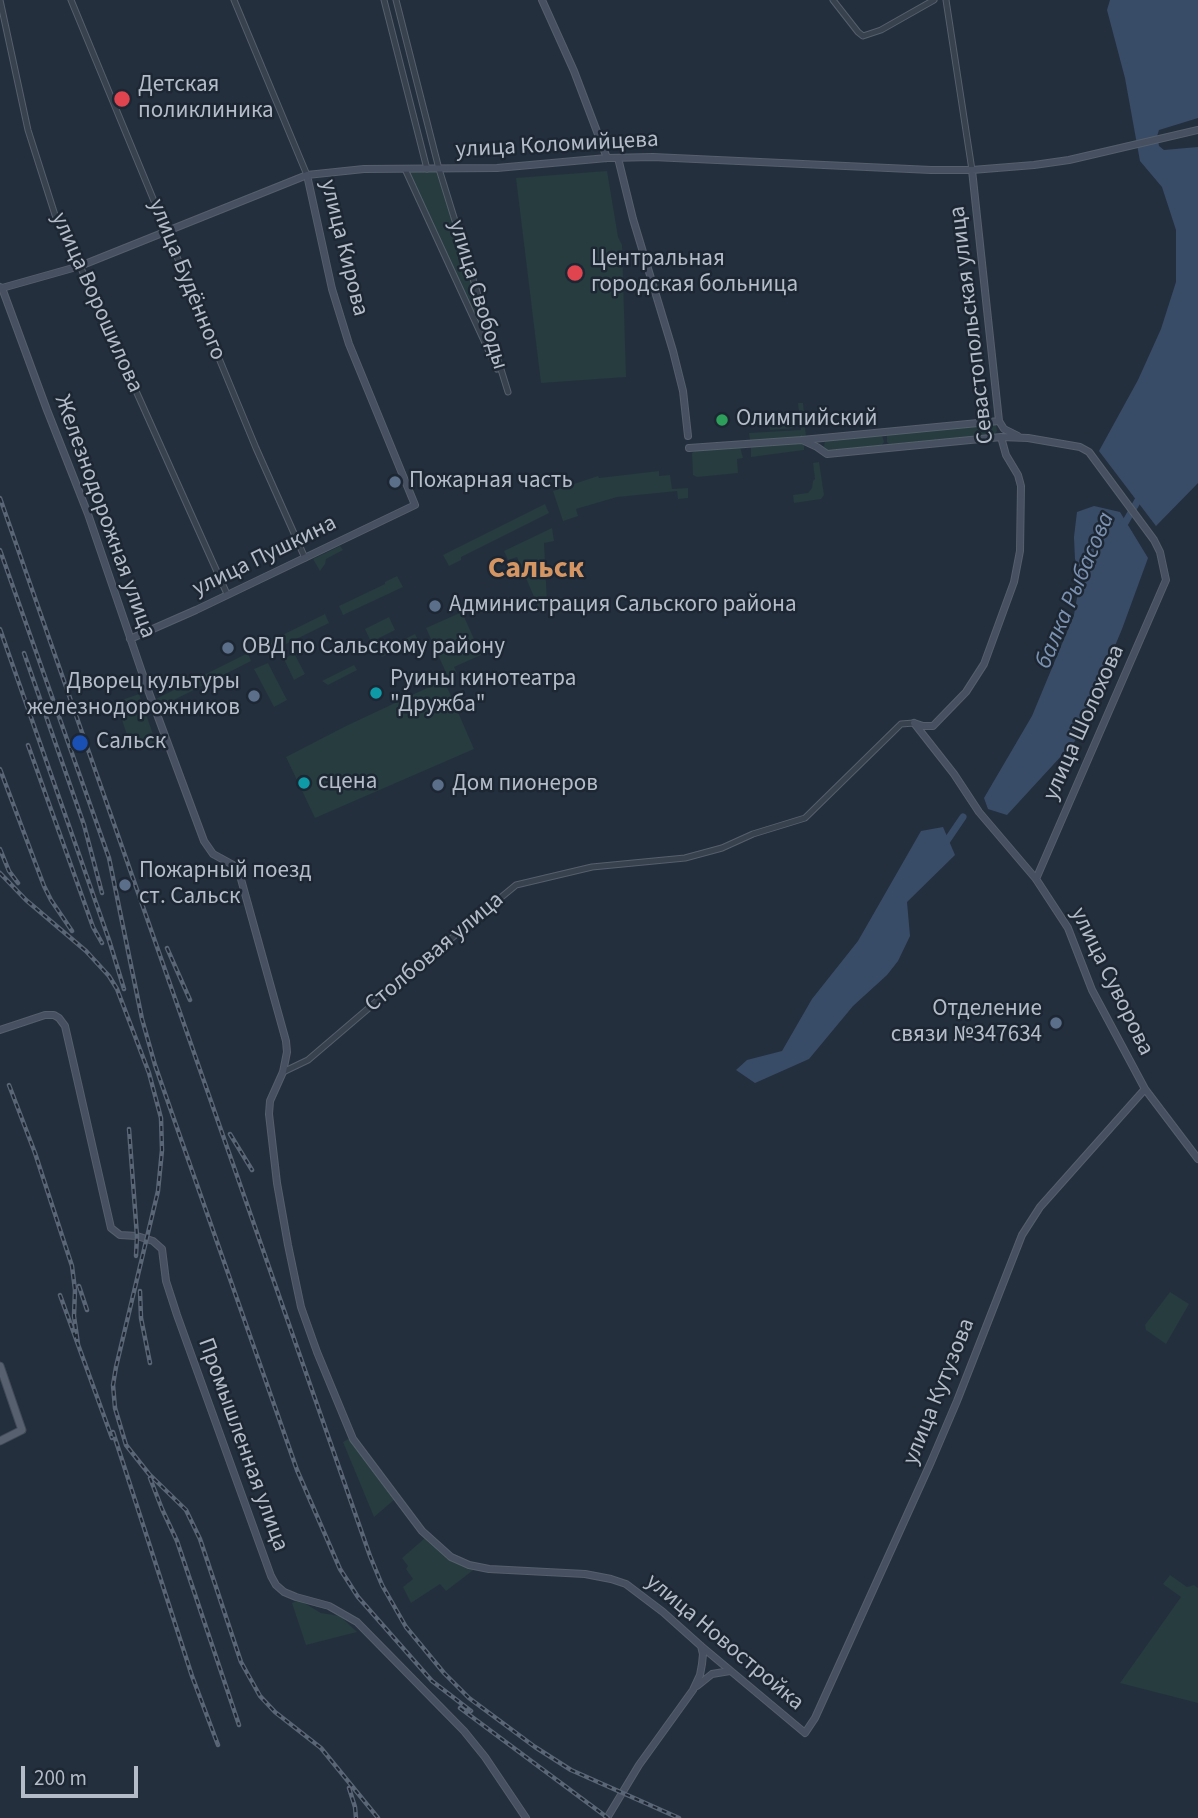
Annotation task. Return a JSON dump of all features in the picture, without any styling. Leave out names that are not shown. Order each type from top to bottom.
[{"type":"main road","points":[[542,0],[574,71],[607,158]]},
{"type":"main road","name":"улица Коломийцева","points":[[1,288],[80,265],[307,175],[364,169],[511,167],[607,158],[653,157],[972,170],[1057,162],[1198,130]]},
{"type":"main road","points":[[618,158],[633,219],[673,351],[683,391],[688,436]]},
{"type":"main road","name":"Севастопольская улица","points":[[972,170],[999,421]]},
{"type":"main road","name":"улица Кирова","points":[[307,175],[332,289],[349,344],[415,505]]},
{"type":"main road","name":"Железнодорожная улица","points":[[1,288],[88,514],[130,639],[204,841],[213,854],[234,866]]},
{"type":"main road","points":[[689,448],[999,421],[1004,429],[1012,434],[1028,438]]},
{"type":"main road","points":[[802,440],[827,454],[1001,437],[1028,438]]},
{"type":"main road","name":"Севастопольская улица","points":[[914,723],[933,726],[966,692],[984,664],[1014,582],[1020,551],[1021,486],[1006,455],[1001,437]]},
{"type":"main road","name":"улица Шолохова","points":[[1028,438],[1080,447],[1089,452],[1154,540],[1160,552],[1166,580],[1036,879]]},
{"type":"main road","name":"улица Пушкина","points":[[130,639],[415,505]]},
{"type":"main road","name":"улица Суворова","points":[[914,723],[954,774],[979,812],[1036,879],[1068,928],[1092,990],[1144,1089],[1198,1159]]},
{"type":"main road","name":"улица Новостройка","points":[[234,866],[239,872],[288,1052],[284,1072],[270,1101],[269,1114],[288,1245],[309,1329],[354,1439],[422,1531],[451,1558],[489,1569],[586,1574],[626,1584],[663,1612],[805,1733]]},
{"type":"main road","name":"Промышленная улица","points":[[0,1030],[45,1015],[54,1015],[65,1026],[111,1228],[120,1236],[153,1241],[162,1250],[166,1281],[177,1315],[276,1585],[284,1592],[329,1606],[356,1622],[464,1731],[526,1818]]},
{"type":"main road","name":"улица Кутузова","points":[[805,1733],[815,1718],[931,1462],[1022,1235],[1040,1208],[1144,1089]]},
{"type":"main road","points":[[0,1366],[22,1430],[0,1441]]},
{"type":"main road","points":[[693,1690],[702,1664],[701,1646]]},
{"type":"main road","points":[[607,1818],[639,1765],[693,1690],[712,1674],[731,1671]]},
{"type":"street","name":"улица Ворошилова","points":[[1,0],[28,130],[55,215],[228,594]]},
{"type":"street","name":"улица Будённого","points":[[71,0],[256,448],[305,558]]},
{"type":"street","name":"улица Кирова","points":[[234,0],[307,175]]},
{"type":"street","points":[[384,0],[427,169]]},
{"type":"street","name":"улица Свободы","points":[[396,0],[439,169],[508,392],[405,169]]},
{"type":"street","points":[[833,0],[863,36],[881,30],[934,0]]},
{"type":"street","name":"Севастопольская улица","points":[[946,0],[972,170]]},
{"type":"street","name":"Севастопольская улица","points":[[999,421],[1001,437]]},
{"type":"street","name":"Столбовая улица","points":[[284,1072],[308,1060],[516,885],[592,867],[685,858],[722,848],[753,834],[806,818],[901,724],[914,723]]},
{"type":"green space","points":[[405,169],[439,169],[490,338],[484,341]]},
{"type":"green space","name":"Центральная городская больница","points":[[607,171],[618,237],[622,245],[626,377],[541,383],[516,178]]},
{"type":"green space","points":[[798,403],[803,403],[806,437],[752,442],[750,440],[749,433],[801,430]]},
{"type":"green space","points":[[785,418],[786,422],[793,421],[794,428],[770,430],[769,419]]},
{"type":"green space","points":[[994,424],[997,431],[994,435],[889,444],[887,442],[887,434]]},
{"type":"green space","points":[[882,435],[884,442],[881,446],[827,450],[824,447],[825,440]]},
{"type":"green space","points":[[802,442],[804,450],[751,457],[753,446]]},
{"type":"green space","points":[[740,447],[743,458],[737,459],[738,473],[697,477],[693,475],[692,453],[695,451]]},
{"type":"green space","points":[[819,462],[824,495],[821,499],[794,503],[793,495],[808,493],[812,488],[815,479],[813,463]]},
{"type":"green space","points":[[659,471],[659,476],[670,475],[672,489],[688,488],[688,498],[678,499],[677,491],[617,497],[576,509],[578,516],[563,521],[553,491],[598,476]]},
{"type":"green space","points":[[545,504],[549,513],[461,557],[461,560],[449,566],[443,555]]},
{"type":"green space","points":[[552,528],[554,541],[544,543],[547,602],[540,611],[517,557],[508,560],[504,551]]},
{"type":"green space","points":[[340,546],[343,550],[326,559],[320,571],[313,559]]},
{"type":"green space","points":[[397,576],[403,587],[343,615],[339,606]]},
{"type":"green space","points":[[462,612],[481,655],[454,667],[457,673],[448,677],[426,628]]},
{"type":"green space","points":[[325,614],[329,623],[266,654],[262,645]]},
{"type":"green space","points":[[389,617],[395,630],[371,642],[365,629]]},
{"type":"green space","points":[[415,634],[418,640],[382,657],[379,652]]},
{"type":"green space","points":[[248,653],[251,661],[158,708],[154,700]]},
{"type":"green space","points":[[294,653],[305,674],[294,680],[284,659]]},
{"type":"green space","points":[[268,663],[287,700],[274,707],[254,669]]},
{"type":"green space","points":[[354,665],[357,670],[328,685],[322,681]]},
{"type":"green space","points":[[444,680],[474,749],[315,818],[286,757]]},
{"type":"green space","points":[[139,694],[156,743],[132,750],[116,702]]},
{"type":"green space","points":[[1170,1292],[1189,1304],[1166,1344],[1146,1330],[1145,1325]]},
{"type":"green space","points":[[350,1438],[395,1499],[374,1517],[343,1442]]},
{"type":"green space","points":[[425,1538],[451,1560],[476,1568],[446,1591],[440,1584],[411,1603],[403,1587],[413,1579],[402,1558]]},
{"type":"green space","points":[[1170,1575],[1187,1587],[1194,1585],[1198,1588],[1198,1703],[1120,1683],[1181,1597],[1163,1584]]},
{"type":"green space","points":[[299,1600],[321,1613],[340,1616],[357,1632],[306,1645],[292,1603]]},
{"type":"water","points":[[1110,0],[1198,0],[1198,118],[1159,130],[1157,136],[1159,146],[1164,150],[1198,147],[1198,483],[1156,526],[1099,451],[1138,380],[1161,329],[1176,282],[1176,230],[1162,187],[1140,161],[1125,78],[1107,10]]},
{"type":"water","points":[[1094,506],[1120,512],[1148,558],[1122,629],[1075,741],[1007,815],[988,809],[984,798],[1032,716],[1074,615],[1081,575],[1075,559],[1077,512]]},
{"type":"water","points":[[943,827],[955,855],[907,902],[910,936],[898,961],[887,975],[853,1006],[809,1059],[755,1083],[736,1070],[747,1060],[782,1051],[812,999],[858,941],[921,831]]},
{"type":"waterway","name":"балка Рыбасова","points":[[1121,530],[1141,495]]},
{"type":"waterway","name":"балка Рыбасова","points":[[944,845],[963,817]]},
{"type":"railway","points":[[0,498],[382,1585],[406,1627],[444,1673],[469,1698],[571,1770],[679,1818]]},
{"type":"railway","points":[[0,550],[109,858],[142,1019],[155,1065],[297,1470],[340,1569],[358,1597],[432,1681],[471,1711]]},
{"type":"railway","points":[[0,629],[124,989]]},
{"type":"railway","points":[[24,653],[84,825],[102,893]]},
{"type":"railway","points":[[28,745],[93,927],[102,943]]},
{"type":"railway","points":[[0,769],[44,886],[72,931]]},
{"type":"railway","points":[[0,849],[9,871],[18,883]]},
{"type":"railway","points":[[0,873],[26,900],[86,951],[109,976],[117,989],[149,1073],[161,1118],[162,1150],[158,1191],[113,1385],[115,1408],[126,1445],[149,1474],[186,1510],[200,1539],[241,1662],[260,1696],[275,1712],[321,1748],[378,1818]]},
{"type":"railway","points":[[167,948],[190,1000]]},
{"type":"railway","points":[[9,1085],[35,1153],[72,1266],[78,1344]]},
{"type":"railway","points":[[129,1129],[136,1256]]},
{"type":"railway","points":[[230,1134],[252,1170]]},
{"type":"railway","points":[[79,1286],[87,1310]]},
{"type":"railway","points":[[140,1291],[141,1318],[150,1363]]},
{"type":"railway","points":[[60,1295],[112,1438]]},
{"type":"railway","points":[[113,1432],[192,1676],[218,1745]]},
{"type":"railway","points":[[150,1478],[177,1541],[239,1725]]},
{"type":"railway","points":[[460,1708],[608,1818]]},
{"type":"railway","points":[[349,1788],[356,1818]]},
{"type":"place","name":"Детская поликлиника","points":[[122,99]]},
{"type":"place","name":"Центральная городская больница","points":[[575,273]]},
{"type":"place","name":"Олимпийский","points":[[722,420]]},
{"type":"place","name":"Пожарная часть","points":[[395,482]]},
{"type":"place","name":"Администрация Сальского района","points":[[435,606]]},
{"type":"place","name":"ОВД по Сальскому району","points":[[228,648]]},
{"type":"place","name":"Руины кинотеатра \"Дружба\"","points":[[376,693]]},
{"type":"place","name":"Дворец культуры железнодорожников","points":[[254,696]]},
{"type":"place","name":"Сальск","points":[[80,743]]},
{"type":"place","name":"сцена","points":[[304,783]]},
{"type":"place","name":"Дом пионеров","points":[[438,785]]},
{"type":"place","name":"Пожарный поезд ст. Сальск","points":[[125,885]]},
{"type":"place","name":"Отделение связи №347634","points":[[1056,1023]]},
{"type":"district","name":"Сальск","points":[[536,570]]}]
